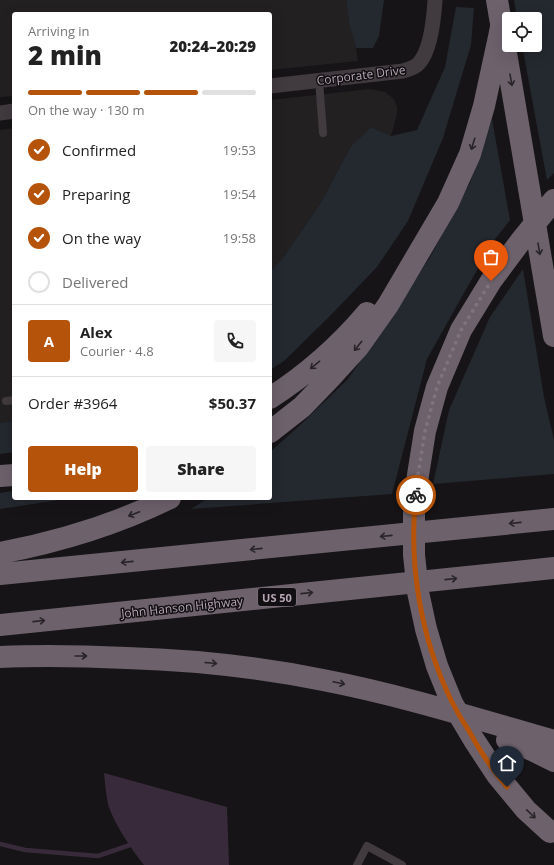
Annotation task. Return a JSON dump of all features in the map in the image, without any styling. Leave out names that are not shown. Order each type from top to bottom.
[{"type":"highway","points":[[497,0],[554,336]]},
{"type":"highway","points":[[272,430],[302,407],[359,346],[388,305],[448,203],[470,154],[484,106],[500,37],[504,0]]},
{"type":"highway","points":[[552,834],[526,810],[497,775],[452,703],[436,666],[418,592],[414,555],[414,513],[425,431],[437,387],[461,330],[491,281],[554,200]]},
{"type":"highway","points":[[272,397],[319,361],[351,332],[380,299],[425,242]]},
{"type":"highway","points":[[0,476],[12,475]]},
{"type":"highway","points":[[0,553],[56,540],[103,526],[166,500]]},
{"type":"highway","points":[[0,574],[554,519]]},
{"type":"highway","name":"John Hanson Highway","points":[[0,625],[554,568]]},
{"type":"highway","points":[[0,657],[91,656],[168,659],[272,671],[322,679],[376,691],[554,741]]},
{"type":"highway","points":[[376,691],[466,724],[532,750],[554,761]]},
{"type":"street","name":"Corporate Drive","points":[[272,86],[403,71],[412,68],[419,63],[424,56],[429,44],[435,0]]},
{"type":"street","points":[[0,113],[12,111]]},
{"type":"lane","points":[[319,80],[323,133]]},
{"type":"lane","points":[[357,865],[367,846],[402,865]]},
{"type":"shaded area","points":[[0,0],[346,0],[349,23],[358,61],[272,70],[272,12],[12,12],[12,96],[0,97]]},
{"type":"shaded area","points":[[346,0],[384,0],[379,36],[373,48],[356,48],[349,23]]},
{"type":"shaded area","points":[[514,0],[554,0],[554,173],[547,180],[523,52],[542,52],[542,12],[516,12]]},
{"type":"shaded area","points":[[456,7],[474,8],[471,45],[443,138],[408,221],[377,267],[284,361],[272,369],[272,270],[285,255],[320,204],[351,146],[371,127],[391,136],[417,130],[445,67]]},
{"type":"shaded area","points":[[370,89],[385,92],[394,99],[397,114],[391,136],[371,127],[351,146],[320,204],[285,255],[272,270],[272,100]]},
{"type":"shaded area","points":[[492,119],[510,220],[493,242],[427,359],[392,494],[191,509],[205,500],[272,500],[272,450],[348,379],[429,259],[470,183]]},
{"type":"shaded area","points":[[12,128],[12,421],[0,423],[0,130]]},
{"type":"shaded area","points":[[523,269],[544,397],[554,440],[554,474],[433,484],[449,410],[490,317]]},
{"type":"shaded area","points":[[12,421],[12,452],[0,454],[0,423]]},
{"type":"shaded area","points":[[12,491],[12,500],[59,500],[0,509],[0,493]]},
{"type":"shaded area","points":[[104,773],[227,807],[229,865],[144,865],[123,836],[110,811],[107,800]]},
{"type":"waterway","points":[[0,844],[25,850],[98,856],[130,845]]},
{"type":"way so far","points":[[416,495],[425,431],[437,387],[461,330],[491,281]]},
{"type":"route","points":[[416,495],[414,513],[414,555],[418,592],[436,666],[452,703],[474,740],[497,775],[507,787]]}]
